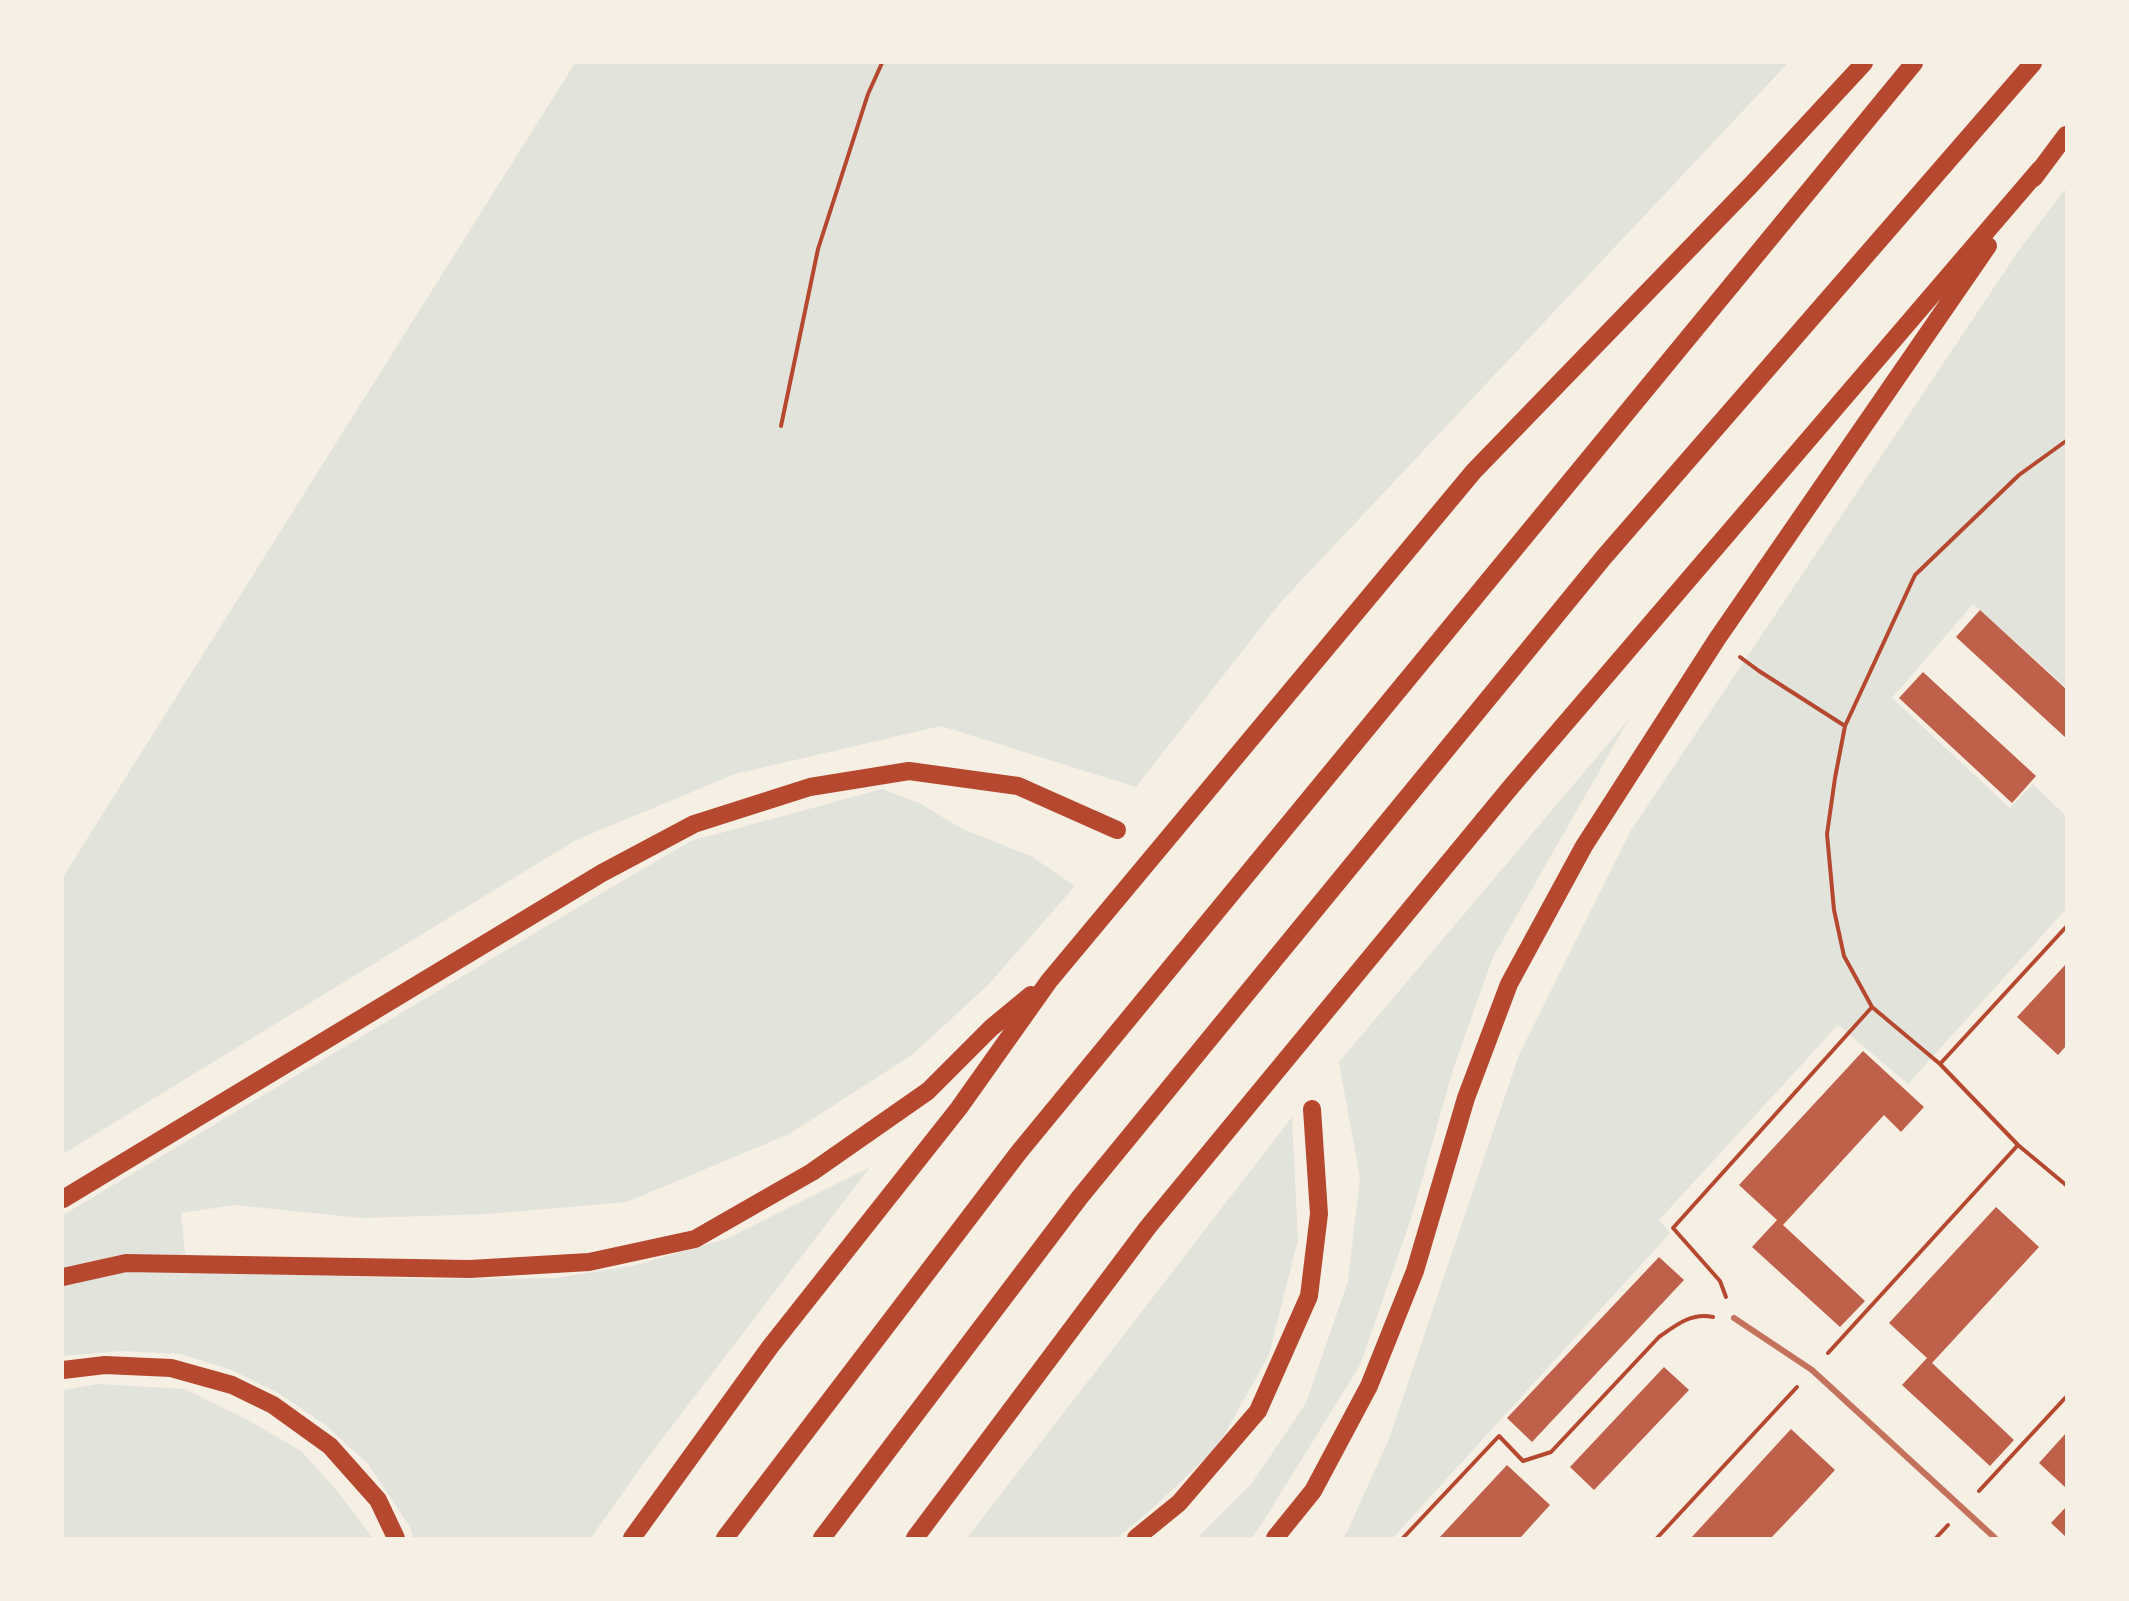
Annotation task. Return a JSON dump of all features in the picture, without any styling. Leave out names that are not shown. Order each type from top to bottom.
[{"type":"highway","points":[[632,1538],[770,1347],[959,1108],[1049,981],[1474,471],[1751,185],[1864,63]]},
{"type":"highway","points":[[725,1538],[1019,1152],[1914,63]]},
{"type":"highway","points":[[822,1538],[1080,1197],[1566,604],[2033,63]]},
{"type":"highway","points":[[1275,1538],[1313,1491],[1368,1386],[1414,1271],[1466,1098],[1509,984],[1584,846],[1717,639],[2040,169],[2066,135]]},
{"type":"highway","points":[[915,1538],[1148,1227],[1510,788],[2040,169]]},
{"type":"highway","points":[[63,1199],[602,873],[694,824],[810,787],[909,771],[1018,786],[1117,830]]},
{"type":"highway","points":[[63,1277],[126,1263],[470,1269],[589,1262],[695,1239],[812,1172],[928,1091],[991,1028],[1049,981]]},
{"type":"highway","points":[[1136,1538],[1179,1503],[1258,1411],[1309,1296],[1319,1214],[1312,1108]]},
{"type":"highway","points":[[63,1370],[105,1365],[171,1368],[232,1384],[273,1405],[330,1446],[378,1500],[396,1538]]},
{"type":"street","points":[[1734,1318],[1812,1370],[1995,1538]]},
{"type":"path","points":[[780,426],[818,249],[868,94],[882,63]]},
{"type":"path","points":[[2066,441],[2019,475],[1914,575],[1845,726],[1827,834],[1834,910],[1844,956],[1872,1007],[1940,1064],[2018,1145],[2066,1185]]},
{"type":"path","points":[[1759,672],[1845,726]]},
{"type":"path","points":[[1940,1064],[2066,927]]},
{"type":"path","points":[[1403,1538],[1498,1436],[1522,1461],[1551,1452],[1659,1337],[1680,1322],[1702,1314],[1724,1319],[1734,1318],[1720,1281],[1673,1227],[1872,1007]]},
{"type":"path","points":[[1657,1538],[2018,1145]]},
{"type":"path","points":[[1963,1509],[2066,1397]]},
{"type":"shaded area","points":[[575,63],[1788,63],[1280,603],[1136,787],[941,726],[735,774],[576,840],[63,1154],[63,877]]},
{"type":"shaded area","points":[[2066,188],[2066,687],[1973,604],[1892,698],[2010,808],[2033,784],[2066,816],[2066,909],[1908,1084],[1838,1025],[1659,1220],[1670,1233],[1393,1538],[1342,1538],[1347,1532],[1389,1439],[1519,1055],[1630,832],[2019,250]]},
{"type":"shaded area","points":[[1629,719],[1493,957],[1453,1069],[1411,1219],[1360,1365],[1251,1538],[1197,1538],[1252,1483],[1306,1403],[1348,1281],[1360,1178],[1339,1062]]},
{"type":"shaded area","points":[[882,789],[919,803],[963,829],[1031,856],[1075,886],[988,985],[912,1055],[789,1134],[627,1202],[488,1214],[361,1218],[235,1205],[181,1213],[187,1271],[432,1279],[556,1278],[636,1265],[726,1239],[870,1167],[643,1464],[591,1538],[413,1538],[410,1527],[368,1464],[324,1424],[280,1394],[229,1369],[180,1354],[121,1351],[63,1356],[63,1215],[691,841]]},
{"type":"shaded area","points":[[1292,1117],[1298,1240],[1269,1355],[1218,1446],[1151,1510],[1117,1538],[967,1538]]},
{"type":"shaded area","points":[[98,1384],[185,1389],[248,1420],[301,1451],[334,1487],[373,1538],[63,1538],[63,1390]]},
{"type":"building","points":[[1980,610],[2066,689],[2066,738],[1956,637]]},
{"type":"building","points":[[1923,672],[2036,776],[2012,803],[1899,698]]},
{"type":"building","points":[[2066,964],[2066,1046],[2058,1055],[2017,1017]]},
{"type":"building","points":[[1863,1051],[1924,1107],[1901,1132],[1884,1115],[1783,1225],[1865,1301],[1840,1327],[1752,1247],[1777,1220],[1739,1185]]},
{"type":"building","points":[[1996,1207],[2039,1247],[1932,1363],[2014,1440],[1990,1466],[1902,1385],[1927,1358],[1889,1323]]},
{"type":"building","points":[[1659,1257],[1684,1280],[1532,1442],[1507,1418]]},
{"type":"building","points":[[1664,1367],[1689,1390],[1594,1490],[1570,1467]]},
{"type":"building","points":[[1791,1429],[1835,1470],[1771,1538],[1691,1538]]},
{"type":"building","points":[[2066,1433],[2066,1488],[2039,1463]]},
{"type":"building","points":[[1507,1465],[1550,1505],[1520,1538],[1439,1538]]},
{"type":"building","points":[[2066,1507],[2066,1537],[2051,1523]]}]
